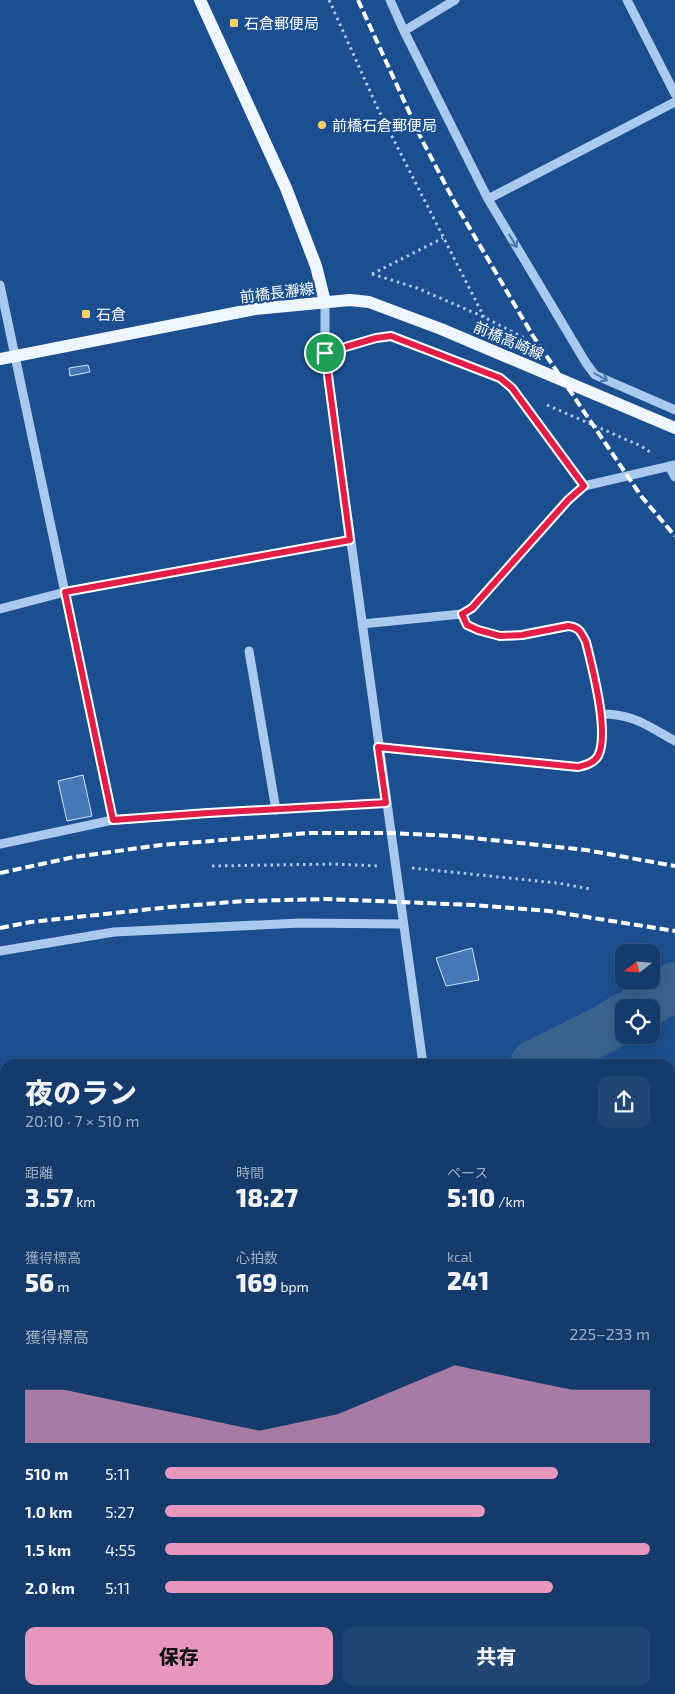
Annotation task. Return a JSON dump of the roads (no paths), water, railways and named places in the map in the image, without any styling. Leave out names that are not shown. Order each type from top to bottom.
[{"type":"main road","name":"前橋長瀞線","points":[[0,359],[255,310],[326,302],[316,266],[286,188],[200,0]]},
{"type":"main road","name":"前橋高崎線","points":[[326,302],[350,300],[369,302],[407,315],[675,428]]},
{"type":"street","points":[[390,0],[488,199],[595,375],[675,410]]},
{"type":"street","points":[[404,31],[455,0]]},
{"type":"street","points":[[627,0],[675,94]]},
{"type":"street","points":[[488,199],[675,102]]},
{"type":"street","points":[[0,285],[113,820]]},
{"type":"street","points":[[326,302],[325,353],[422,1059]]},
{"type":"street","points":[[325,353],[376,338],[391,336],[500,378],[512,388],[584,486]]},
{"type":"street","points":[[362,624],[462,614],[472,608],[568,500],[584,486],[672,465],[675,477]]},
{"type":"street","points":[[0,609],[65,592],[350,540]]},
{"type":"street","points":[[378,747],[578,767],[588,764],[597,758],[600,750],[602,714],[586,642],[580,631],[575,626],[553,628],[522,635],[500,636],[467,625],[462,614]]},
{"type":"street","points":[[249,651],[276,810]]},
{"type":"street","points":[[602,714],[616,714],[633,718],[675,741]]},
{"type":"street","points":[[0,844],[113,820],[386,803]]},
{"type":"street","points":[[0,951],[114,932],[300,923],[403,924]]},
{"type":"waterway","points":[[654,999],[675,986]]},
{"type":"waterway","points":[[544,1059],[615,1022]]},
{"type":"railway","points":[[358,0],[421,138],[455,203],[533,336],[641,496],[675,536]]},
{"type":"railway","points":[[0,873],[74,857],[161,845],[309,833],[390,833],[454,836],[586,850],[675,866]]},
{"type":"railway","points":[[0,928],[31,922],[170,907],[245,901],[326,899],[474,905],[549,911],[675,931]]},
{"type":"place","name":"石倉郵便局","points":[[234,23]]},
{"type":"place","name":"前橋石倉郵便局","points":[[322,125]]},
{"type":"place","name":"石倉","points":[[86,314]]}]
